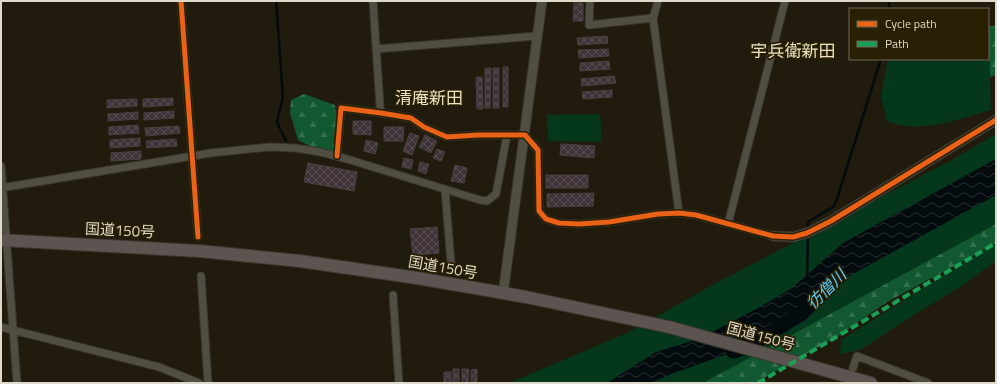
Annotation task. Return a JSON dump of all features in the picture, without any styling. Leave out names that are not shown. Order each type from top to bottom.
[{"type":"highway","name":"国道150号","points":[[4,240],[199,251],[300,261],[417,278],[669,327],[871,383]]},
{"type":"street","points":[[181,1],[198,237]]},
{"type":"street","points":[[373,1],[381,113]]},
{"type":"street","points":[[503,294],[542,1]]},
{"type":"street","points":[[590,1],[590,25],[653,18]]},
{"type":"street","points":[[658,1],[653,18],[679,213]]},
{"type":"street","points":[[728,224],[785,1]]},
{"type":"street","points":[[376,49],[537,36]]},
{"type":"street","points":[[337,156],[341,108],[412,118],[424,127],[447,137],[478,135],[525,135],[538,150],[539,211],[546,219],[579,224],[609,222],[658,214],[679,213],[696,215],[773,236],[794,237],[807,233],[831,221],[996,120]]},
{"type":"street","points":[[2,188],[192,156],[268,147],[296,148],[337,156],[445,190],[487,201],[496,194],[507,135]]},
{"type":"street","points":[[1,166],[4,240],[17,383]]},
{"type":"street","points":[[445,190],[451,262]]},
{"type":"street","points":[[201,276],[208,383]]},
{"type":"street","points":[[393,295],[399,383]]},
{"type":"street","points":[[1,327],[159,367],[199,383]]},
{"type":"street","points":[[853,368],[857,356],[928,383]]},
{"type":"green space","points":[[989,26],[996,26],[996,75],[990,77]]},
{"type":"green space","points":[[989,48],[991,110],[939,124],[926,126],[900,125],[887,121],[881,97],[888,60],[989,60]]},
{"type":"green space","points":[[304,94],[335,105],[339,127],[337,156],[320,152],[298,140],[290,113],[291,100]]},
{"type":"green space","points":[[600,114],[602,142],[548,141],[547,115]]},
{"type":"green space","points":[[996,134],[996,261],[960,287],[860,350],[840,354],[841,340],[964,262],[903,292],[751,383],[509,383],[627,333],[718,282],[952,160]]},
{"type":"green space","points":[[996,224],[996,243],[887,302],[835,338],[755,383],[703,383]]},
{"type":"water","points":[[996,159],[996,195],[824,290],[747,347],[650,383],[607,383],[656,352],[701,338],[760,307],[791,289],[843,243]]},
{"type":"building","points":[[574,3],[583,3],[583,21],[573,21]]},
{"type":"building","points":[[607,36],[608,43],[578,45],[577,38]]},
{"type":"building","points":[[608,49],[609,56],[579,58],[578,50]]},
{"type":"building","points":[[609,61],[610,69],[580,71],[580,63]]},
{"type":"building","points":[[503,67],[508,67],[508,107],[503,107]]},
{"type":"building","points":[[485,68],[491,68],[490,108],[485,108]]},
{"type":"building","points":[[493,68],[499,68],[499,108],[493,108]]},
{"type":"building","points":[[614,76],[616,83],[582,86],[581,79]]},
{"type":"building","points":[[476,77],[482,77],[483,109],[477,109]]},
{"type":"building","points":[[612,90],[612,97],[583,99],[582,92]]},
{"type":"building","points":[[173,98],[173,105],[143,107],[143,99]]},
{"type":"building","points":[[137,99],[137,106],[107,108],[107,100]]},
{"type":"building","points":[[174,111],[174,118],[144,120],[144,113]]},
{"type":"building","points":[[138,112],[138,119],[108,121],[108,114]]},
{"type":"building","points":[[353,121],[371,121],[371,135],[353,134]]},
{"type":"building","points":[[138,125],[139,133],[109,135],[109,127]]},
{"type":"building","points":[[179,126],[180,133],[146,136],[145,128]]},
{"type":"building","points":[[384,127],[404,127],[403,141],[384,141]]},
{"type":"building","points":[[410,133],[419,136],[412,155],[403,151]]},
{"type":"building","points":[[425,135],[437,141],[431,153],[419,147]]},
{"type":"building","points":[[140,138],[140,146],[110,148],[110,140]]},
{"type":"building","points":[[176,139],[177,146],[147,148],[146,141]]},
{"type":"building","points":[[366,140],[378,143],[375,154],[364,151]]},
{"type":"building","points":[[561,144],[595,146],[594,158],[560,155]]},
{"type":"building","points":[[437,149],[445,152],[441,161],[433,158]]},
{"type":"building","points":[[141,151],[141,159],[111,161],[111,153]]},
{"type":"building","points":[[404,158],[413,160],[411,169],[402,167]]},
{"type":"building","points":[[420,162],[429,164],[426,174],[418,171]]},
{"type":"building","points":[[308,163],[357,172],[354,191],[304,182]]},
{"type":"building","points":[[455,165],[467,168],[464,183],[451,181]]},
{"type":"building","points":[[546,175],[588,175],[588,188],[546,188]]},
{"type":"building","points":[[594,193],[593,206],[547,207],[547,194]]},
{"type":"building","points":[[437,227],[439,253],[413,255],[410,229]]},
{"type":"building","points":[[453,369],[459,369],[459,383],[453,383]]},
{"type":"building","points":[[462,369],[469,369],[468,383],[462,383]]},
{"type":"building","points":[[477,369],[477,383],[471,383],[471,370]]},
{"type":"building","points":[[444,372],[451,372],[451,383],[444,383]]},
{"type":"waterway","points":[[276,1],[283,97],[277,122],[286,141]]},
{"type":"waterway","points":[[889,1],[889,8]]},
{"type":"waterway","points":[[808,229],[808,222],[833,207],[836,202],[881,60]]},
{"type":"waterway","points":[[807,277],[808,234]]},
{"type":"waterway","name":"彷僧川","points":[[733,351],[747,347],[802,313],[837,276]]},
{"type":"waterway","name":"彷僧川","points":[[807,300],[807,308]]},
{"type":"marked path","points":[[758,383],[996,243]]},
{"type":"cycle path","points":[[181,1],[198,237]]},
{"type":"cycle path","points":[[337,156],[341,108],[411,118],[424,127],[447,137],[478,135],[525,135],[538,150],[539,211],[546,219],[559,223],[579,224],[609,222],[658,214],[679,213],[696,215],[773,236],[793,237],[807,233],[831,221],[996,120]]},
{"type":"district","name":"宇兵衛新田","points":[[793,51]]},
{"type":"district","name":"清庵新田","points":[[429,98]]}]
